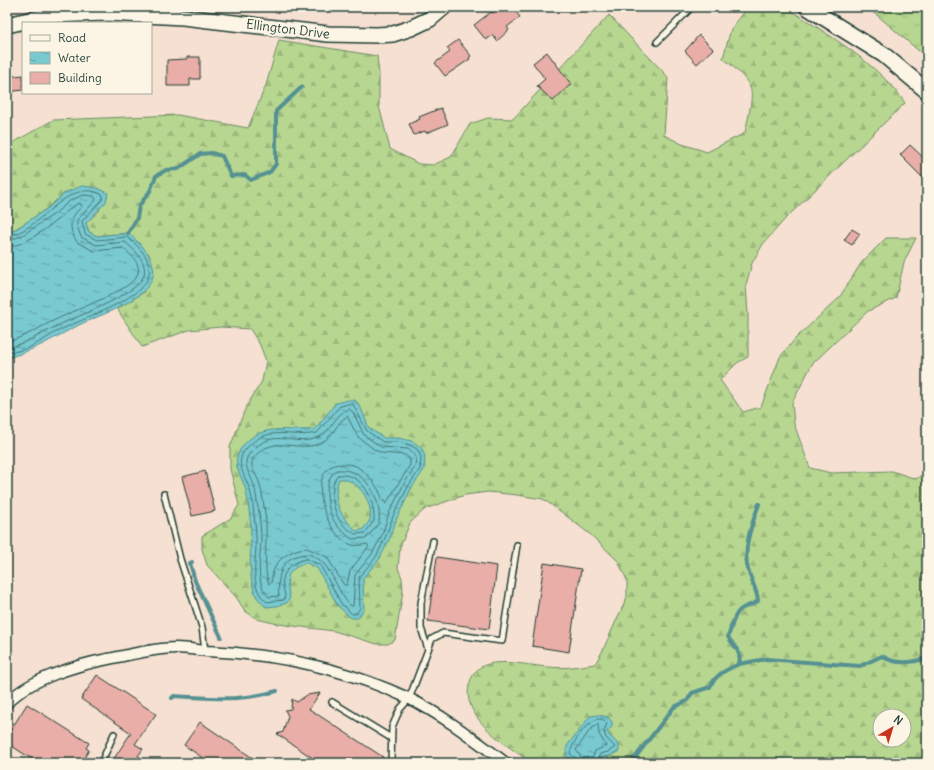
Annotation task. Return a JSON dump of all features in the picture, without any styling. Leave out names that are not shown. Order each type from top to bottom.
[{"type":"street","name":"Ellington Drive","points":[[7,25],[51,14],[106,13],[183,17],[328,34],[377,35],[393,34],[411,28],[430,18],[444,7]]},
{"type":"street","points":[[807,7],[884,55],[927,91]]},
{"type":"street","points":[[7,703],[29,687],[62,671],[81,664],[145,652],[176,648],[254,654],[299,662],[342,674],[408,699],[451,724],[506,763]]},
{"type":"lane","points":[[657,42],[692,7]]},
{"type":"lane","points":[[164,494],[180,560],[202,627],[205,651]]},
{"type":"lane","points":[[428,649],[421,628],[420,603],[433,541]]},
{"type":"lane","points":[[391,763],[391,738],[395,721],[400,709],[408,699],[432,639],[443,633],[502,641],[517,545]]},
{"type":"lane","points":[[332,702],[391,738]]},
{"type":"lane","points":[[100,763],[114,734]]},
{"type":"green space","points":[[748,7],[782,7],[796,13],[861,58],[885,79],[905,103],[786,218],[763,244],[752,263],[746,285],[748,357],[737,363],[720,380],[743,412],[761,407],[780,357],[796,338],[839,298],[862,262],[886,238],[916,238],[904,262],[896,298],[868,311],[812,364],[792,403],[794,424],[810,468],[831,473],[892,471],[916,479],[927,471],[927,763],[532,763],[510,748],[478,719],[471,707],[468,695],[470,682],[478,669],[483,666],[498,663],[516,663],[560,668],[595,664],[627,597],[627,580],[618,561],[591,535],[543,499],[488,492],[465,495],[425,509],[410,523],[400,547],[398,568],[402,578],[403,591],[395,640],[388,644],[377,644],[334,631],[278,624],[257,619],[245,611],[236,597],[207,565],[202,549],[202,536],[231,518],[239,505],[230,469],[230,447],[246,407],[262,381],[266,361],[260,345],[250,329],[221,327],[189,330],[142,347],[117,309],[144,292],[114,234],[97,236],[89,232],[86,223],[100,210],[66,192],[38,215],[7,233],[7,146],[53,120],[178,115],[248,128],[266,85],[279,40],[377,56],[379,75],[379,106],[390,149],[419,164],[433,165],[451,157],[470,124],[488,118],[513,119],[609,15],[668,77],[664,135],[682,144],[707,152],[745,133],[750,112],[751,90],[747,81],[723,58],[731,29]]},
{"type":"green space","points":[[863,7],[927,7],[927,58],[877,15]]},
{"type":"water","points":[[82,186],[97,188],[108,193],[106,202],[86,223],[89,232],[97,236],[128,233],[146,251],[153,266],[152,280],[144,291],[114,310],[79,325],[35,348],[7,358],[7,233],[16,229],[48,208],[66,192]]},
{"type":"water","points":[[355,400],[361,408],[369,428],[384,438],[398,438],[412,441],[421,447],[425,456],[424,470],[412,487],[379,560],[363,578],[364,609],[358,618],[351,618],[338,606],[317,568],[307,563],[295,568],[289,575],[288,585],[290,598],[287,603],[266,607],[258,599],[254,590],[251,572],[251,531],[247,499],[245,487],[237,467],[237,458],[239,453],[242,447],[250,439],[267,431],[315,429],[336,403]],"holes":[[[339,479],[346,480],[358,486],[369,505],[370,519],[363,529],[357,531],[346,520],[337,501],[336,494]]]},
{"type":"water","points":[[599,715],[608,717],[612,722],[612,727],[607,731],[619,745],[619,751],[610,756],[602,757],[599,763],[577,763],[566,756],[567,746],[590,716]]},
{"type":"building","points":[[500,7],[512,7],[520,17],[507,27],[509,30],[497,41],[493,35],[486,40],[474,25]]},
{"type":"building","points":[[699,35],[713,49],[697,64],[685,51]]},
{"type":"building","points":[[458,40],[471,56],[469,58],[470,59],[445,76],[435,63],[450,52],[447,48]]},
{"type":"building","points":[[547,52],[571,84],[553,101],[537,86],[545,79],[533,63]]},
{"type":"building","points":[[187,57],[200,57],[200,79],[190,79],[190,86],[167,86],[167,60],[187,59]]},
{"type":"building","points":[[22,75],[22,90],[7,92],[7,77]]},
{"type":"building","points":[[441,108],[448,124],[426,133],[425,131],[414,135],[409,124],[420,119],[419,117]]},
{"type":"building","points":[[910,145],[927,161],[927,182],[900,155]]},
{"type":"building","points":[[852,229],[860,234],[852,245],[844,240]]},
{"type":"building","points":[[205,471],[215,511],[192,516],[182,477]]},
{"type":"building","points":[[437,557],[497,566],[489,629],[428,621]]},
{"type":"building","points":[[544,563],[581,569],[569,652],[532,646]]},
{"type":"building","points":[[97,675],[156,714],[135,744],[143,749],[138,756],[149,763],[111,763],[131,733],[81,699]]},
{"type":"building","points":[[320,693],[309,709],[383,757],[379,763],[320,763],[277,734],[283,732],[288,716],[285,710],[291,709],[292,699],[297,702],[307,695]]},
{"type":"building","points":[[27,704],[89,743],[86,748],[89,750],[81,763],[38,763],[7,743],[7,736]]},
{"type":"building","points":[[200,722],[260,763],[210,763],[184,745]]},
{"type":"waterway","points":[[128,233],[137,218],[139,206],[150,191],[156,176],[166,170],[178,169],[200,154],[211,153],[222,156],[231,176],[245,175],[251,180],[270,172],[276,164],[276,111],[302,87]]},
{"type":"waterway","points":[[631,763],[674,707],[687,701],[692,693],[710,687],[718,676],[726,670],[739,664],[740,660],[738,653],[728,637],[737,613],[743,608],[758,601],[748,570],[746,557],[749,534],[759,504]]},
{"type":"waterway","points":[[192,562],[190,563],[195,581],[221,637]]},
{"type":"waterway","points":[[739,664],[766,659],[860,666],[882,656],[898,662],[915,661],[927,658]]},
{"type":"waterway","points":[[172,698],[174,696],[238,698],[277,691]]}]
